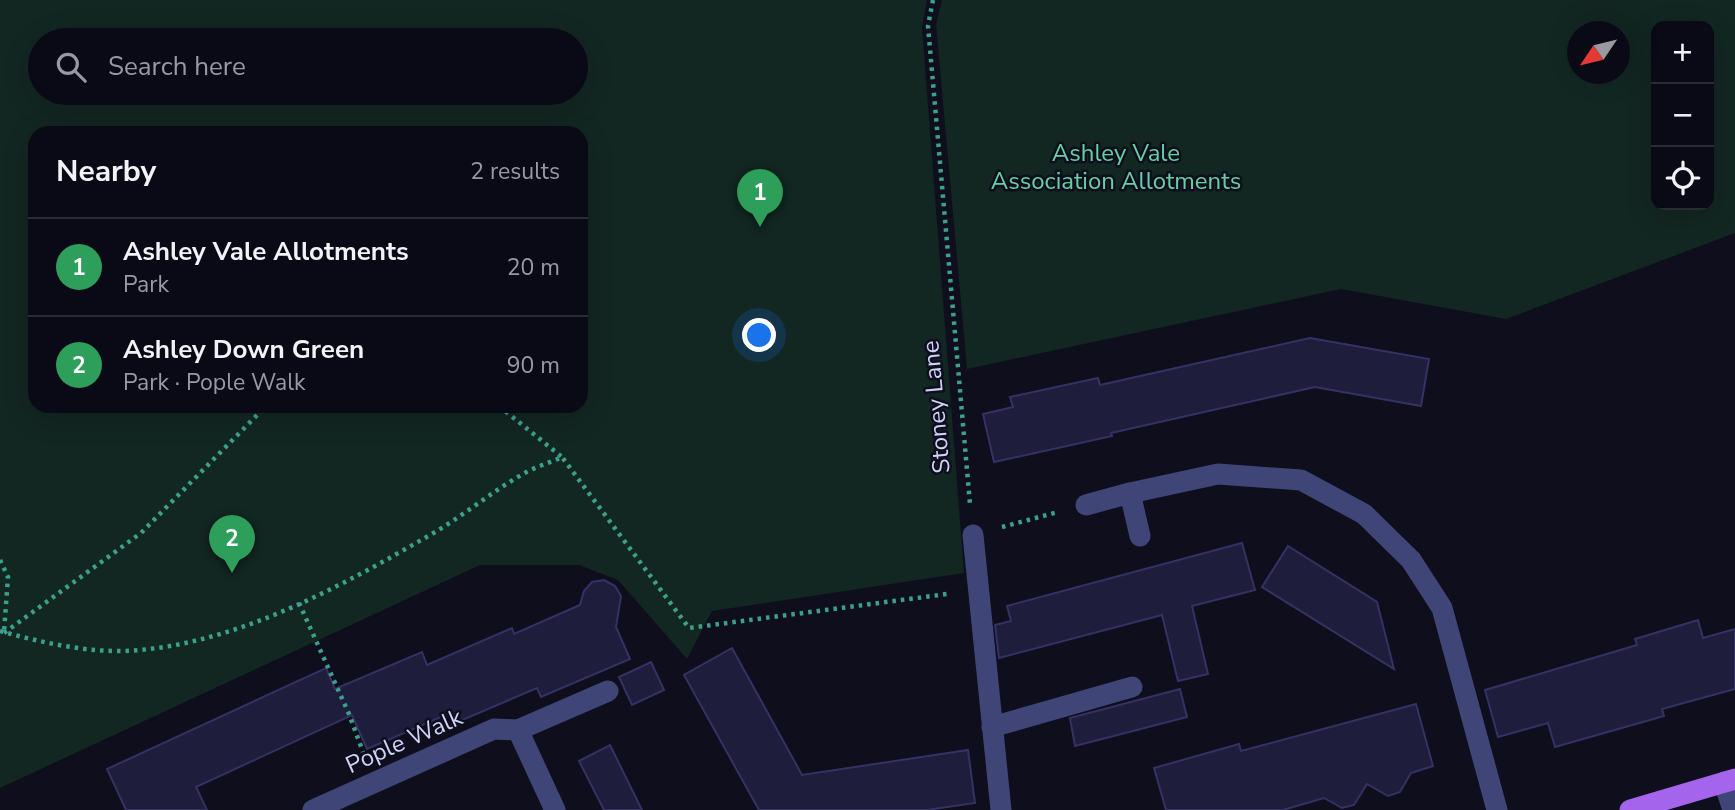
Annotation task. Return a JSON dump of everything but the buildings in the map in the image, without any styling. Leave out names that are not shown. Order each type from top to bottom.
[{"type":"main road","points":[[1630,810],[1730,780]]},
{"type":"street","points":[[1086,505],[1218,474],[1301,480],[1364,514],[1412,560],[1442,608],[1497,810]]},
{"type":"street","points":[[1130,493],[1140,536]]},
{"type":"street","points":[[973,535],[1001,810]]},
{"type":"street","points":[[992,727],[1132,687]]},
{"type":"street","name":"Pople Walk","points":[[313,810],[494,729],[518,730],[608,691]]},
{"type":"street","points":[[518,730],[555,810]]},
{"type":"street","points":[[1730,780],[1732,810]]},
{"type":"path","name":"Stoney Lane","points":[[933,0],[928,26],[973,535]]},
{"type":"path","points":[[2,632],[141,533],[259,413]]},
{"type":"path","points":[[508,413],[562,457],[689,628],[979,589]]},
{"type":"path","points":[[2,632],[80,648],[123,651],[194,642],[227,632],[299,603],[431,535],[523,474],[562,457]]},
{"type":"path","points":[[973,535],[1086,505]]},
{"type":"path","points":[[0,560],[8,577],[2,632]]},
{"type":"path","points":[[299,603],[349,714],[375,782]]},
{"type":"green space","points":[[0,0],[927,0],[922,27],[964,573],[712,611],[687,659],[618,580],[579,565],[480,565],[0,788]]},
{"type":"green space","name":"Ashley Vale Association Allotments","points":[[942,0],[1735,0],[1735,233],[1506,319],[1341,289],[967,369],[936,25]]},
{"type":"place","name":"Ashley Vale Allotments","points":[[760,227]]},
{"type":"place","name":"Ashley Down Green","points":[[232,573]]}]
